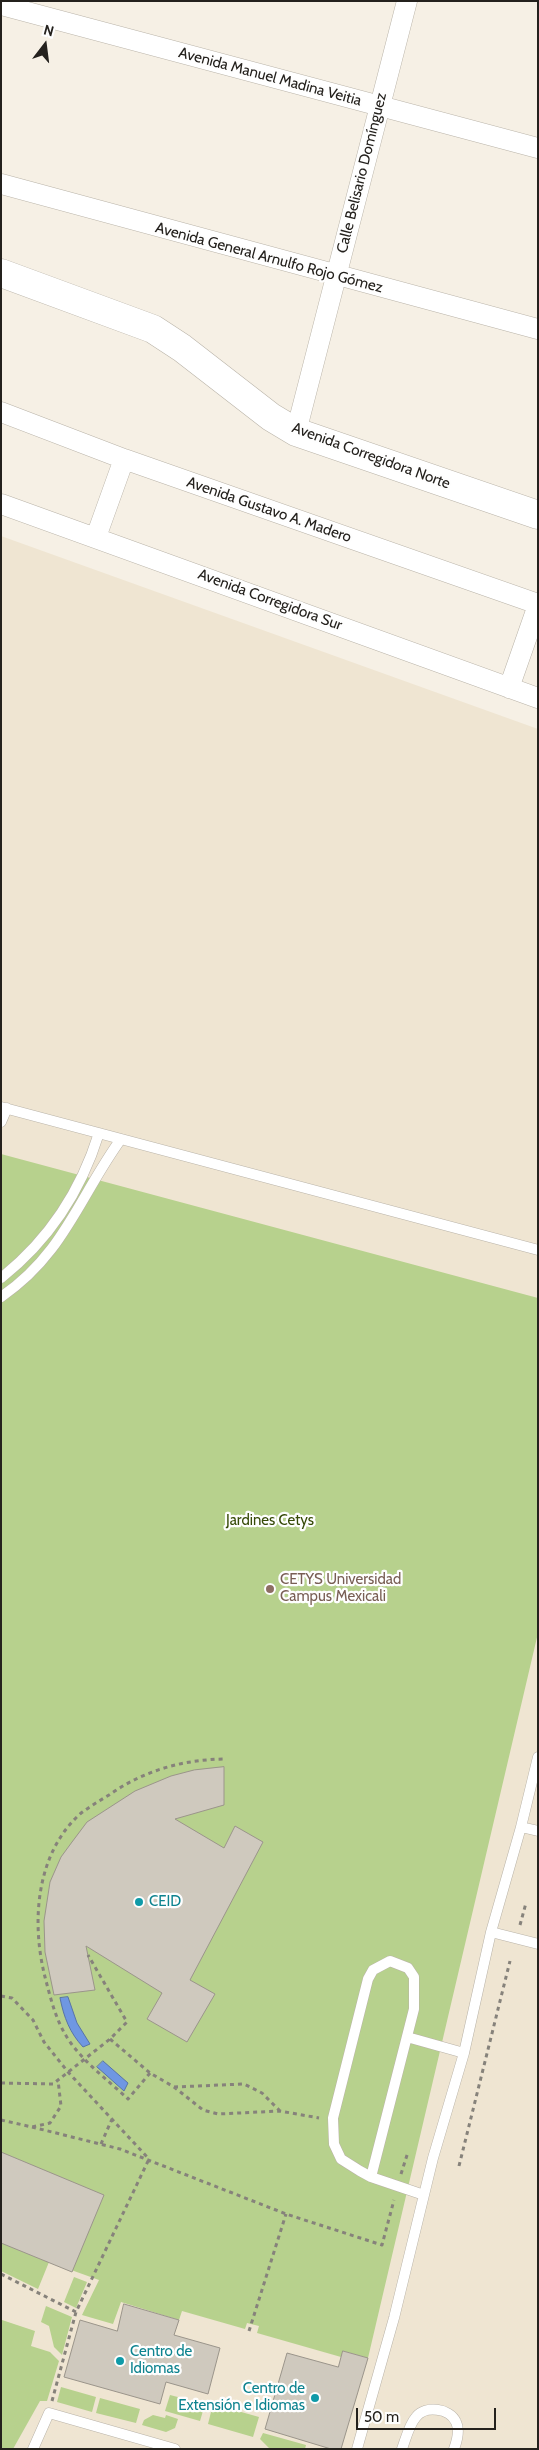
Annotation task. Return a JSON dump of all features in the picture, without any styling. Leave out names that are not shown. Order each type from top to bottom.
[{"type":"street","name":"Calle Belisario Domínguez","points":[[296,432],[407,1]]},
{"type":"street","name":"Avenida Manuel Madina Veitia","points":[[1,5],[538,148]]},
{"type":"street","name":"Avenida General Arnulfo Rojo Gómez","points":[[1,184],[538,330]]},
{"type":"street","name":"Avenida Corregidora Norte","points":[[1,272],[152,329],[182,348],[271,416],[296,432],[538,516]]},
{"type":"street","name":"Avenida Gustavo A. Madero","points":[[1,412],[124,459],[538,605]]},
{"type":"street","points":[[96,537],[124,459]]},
{"type":"street","name":"Avenida Corregidora Sur","points":[[1,504],[538,698]]},
{"type":"street","points":[[509,688],[538,605]]},
{"type":"lane","points":[[1,1122],[4,1107],[538,1250]]},
{"type":"lane","points":[[1,1278],[26,1258],[68,1203],[92,1156],[99,1133]]},
{"type":"lane","points":[[1,1297],[18,1285],[46,1259],[71,1223],[103,1164],[122,1139]]},
{"type":"lane","points":[[358,2449],[394,2318],[424,2195],[464,2053],[491,1932],[522,1827],[538,1757]]},
{"type":"lane","points":[[522,1827],[538,1831]]},
{"type":"lane","points":[[491,1932],[538,1944]]},
{"type":"lane","points":[[371,2177],[414,2009],[414,1977],[408,1968],[390,1961],[373,1970],[368,1979],[333,2118],[334,2144],[341,2158],[371,2177],[424,2195]]},
{"type":"lane","points":[[407,2037],[464,2053]]},
{"type":"lane","points":[[402,2449],[417,2415],[426,2410],[436,2410],[449,2414],[456,2422],[458,2438],[454,2449]]},
{"type":"lane","points":[[33,2449],[49,2413],[175,2449]]},
{"type":"path","points":[[150,2073],[128,2099],[85,2059],[65,2034],[53,2004],[40,1955],[37,1922],[41,1883],[62,1836],[80,1814],[125,1784],[168,1766],[201,1759],[223,1759]]},
{"type":"path","points":[[519,1926],[526,1903]]},
{"type":"path","points":[[1,2083],[54,2084],[110,2039],[127,2022],[88,1955]]},
{"type":"path","points":[[459,2166],[510,1961]]},
{"type":"path","points":[[1,1996],[12,1998],[32,2020],[44,2042],[68,2072],[150,2159]]},
{"type":"path","points":[[110,2039],[150,2073],[174,2087],[202,2110],[218,2114],[280,2110],[324,2119]]},
{"type":"path","points":[[32,2127],[50,2123],[61,2106],[58,2080]]},
{"type":"path","points":[[174,2087],[244,2084],[262,2094],[280,2110]]},
{"type":"path","points":[[101,2144],[112,2119]]},
{"type":"path","points":[[1,2120],[101,2144],[150,2159],[286,2214],[382,2245]]},
{"type":"path","points":[[49,2413],[76,2312],[150,2159]]},
{"type":"path","points":[[249,2331],[286,2214]]},
{"type":"path","points":[[1,2274],[76,2312]]},
{"type":"shaded area","name":"CETYS Universidad Campus Mexicali","points":[[1,536],[538,729],[538,2449],[1,2449]]},
{"type":"green space","name":"Jardines Cetys","points":[[1,1154],[538,1298],[538,1633],[368,2358],[343,2351],[341,2357],[257,2333],[259,2326],[247,2323],[245,2329],[182,2311],[179,2320],[121,2302],[113,2324],[82,2315],[99,2280],[49,2262],[38,2289],[1,2271]]},
{"type":"green space","points":[[74,2277],[87,2282],[76,2308],[64,2302]]},
{"type":"green space","points":[[46,2306],[72,2317],[62,2355],[54,2347],[49,2326],[41,2322]]},
{"type":"green space","points":[[2,2320],[35,2331],[31,2346],[50,2352],[59,2361],[47,2401],[40,2401],[13,2449],[1,2449]]},
{"type":"green space","points":[[61,2387],[96,2397],[92,2412],[57,2402]]},
{"type":"green space","points":[[170,2395],[205,2404],[200,2421],[165,2411]]},
{"type":"green space","points":[[100,2398],[140,2409],[136,2423],[96,2413]]},
{"type":"green space","points":[[213,2404],[259,2417],[253,2437],[208,2424]]},
{"type":"green space","points":[[153,2415],[165,2418],[166,2415],[178,2419],[175,2428],[166,2432],[142,2425],[144,2420]]},
{"type":"green space","points":[[263,2433],[306,2445],[305,2449],[270,2449],[260,2439]]},
{"type":"water","points":[[68,1997],[77,2023],[90,2044],[83,2047],[71,2031],[63,2012],[60,1998]]},
{"type":"water","points":[[103,2061],[128,2083],[124,2091],[97,2067]]},
{"type":"building","name":"CEID","points":[[224,1767],[224,1805],[175,1819],[224,1848],[235,1826],[263,1842],[190,1980],[215,1994],[187,2042],[147,2019],[162,1993],[86,1946],[95,1990],[54,1995],[45,1952],[44,1921],[50,1882],[61,1857],[72,1842],[87,1822],[135,1791],[171,1776],[194,1770]]},
{"type":"building","points":[[1,2152],[104,2195],[72,2272],[1,2243]]},
{"type":"building","name":"Centro de Idiomas","points":[[124,2304],[179,2320],[174,2335],[220,2348],[208,2394],[166,2382],[160,2404],[64,2377],[80,2320],[117,2331]]},
{"type":"building","name":"Centro de Extensión e Idiomas","points":[[343,2351],[368,2358],[341,2449],[331,2449],[265,2429],[287,2353],[338,2367]]},
{"type":"place","name":"CETYS Universidad Campus Mexicali","points":[[270,1589]]},
{"type":"place","name":"CEID","points":[[139,1902]]},
{"type":"place","name":"Centro de Idiomas","points":[[120,2361]]},
{"type":"place","name":"Centro de Extensión e Idiomas","points":[[315,2398]]}]
